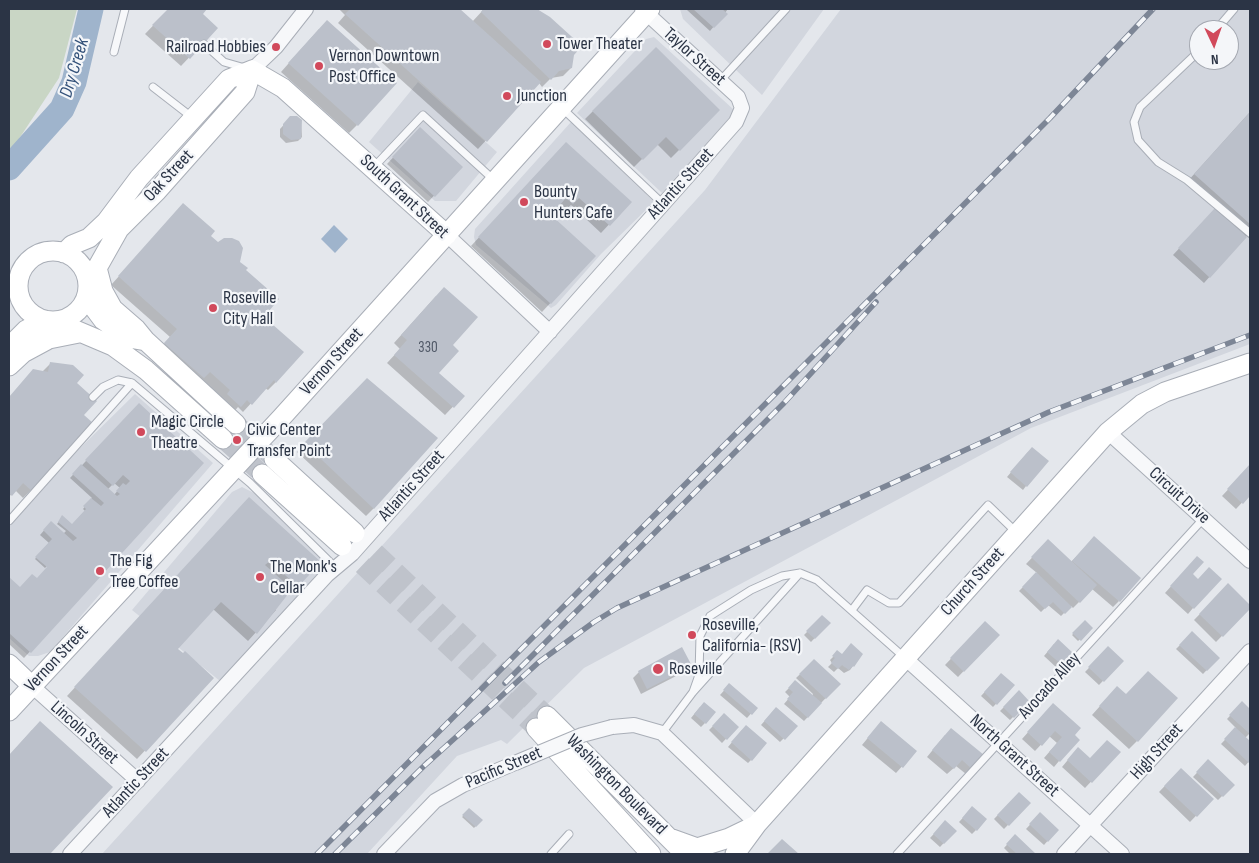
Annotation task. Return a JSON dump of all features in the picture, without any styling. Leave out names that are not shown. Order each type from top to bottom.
[{"type":"main road","name":"Vernon Street","points":[[9,711],[447,236],[562,108],[646,10]]},
{"type":"main road","name":"Oak Street","points":[[64,253],[72,245],[88,238],[106,222],[139,178],[229,79],[252,70]]},
{"type":"main road","name":"Oak Street","points":[[88,289],[119,229],[157,191],[245,92],[252,70]]},
{"type":"main road","name":"South Grant Street","points":[[252,70],[282,88],[447,236]]},
{"type":"main road","points":[[146,341],[129,338],[102,320],[92,304],[82,267],[76,260],[64,253],[51,251],[34,256],[22,270],[13,294],[19,297],[29,312],[113,346],[146,370],[223,439]]},
{"type":"main road","points":[[98,268],[103,291],[113,309],[236,424]]},
{"type":"main road","points":[[9,347],[26,330],[50,321],[72,316],[79,310],[88,289]]},
{"type":"main road","points":[[9,366],[23,353],[49,339],[79,333]]},
{"type":"main road","name":"Church Street","points":[[736,854],[757,824],[1108,432],[1142,404],[1165,392],[1250,363]]},
{"type":"main road","points":[[262,474],[348,539],[274,458]]},
{"type":"main road","name":"Lincoln Street","points":[[9,664],[32,686]]},
{"type":"main road","name":"Washington Boulevard","points":[[651,854],[599,796],[542,722],[670,838],[685,854]]},
{"type":"main road","points":[[599,796],[605,819],[636,854]]},
{"type":"main road","points":[[670,838],[697,848],[729,838],[757,824]]},
{"type":"street","name":"Oak Street","points":[[252,70],[276,47],[306,9]]},
{"type":"street","name":"Taylor Street","points":[[646,10],[738,97],[742,108]]},
{"type":"street","name":"Atlantic Street","points":[[70,854],[336,568],[352,554],[736,122],[742,108]]},
{"type":"street","name":"South Grant Street","points":[[447,236],[550,332]]},
{"type":"street","name":"Circuit Drive","points":[[1108,432],[1250,561]]},
{"type":"street","name":"High Street","points":[[1064,854],[1250,651]]},
{"type":"street","name":"North Grant Street","points":[[905,658],[1122,854]]},
{"type":"street","name":"Lincoln Street","points":[[32,686],[138,781]]},
{"type":"street","name":"Pacific Street","points":[[384,854],[435,801],[463,785],[582,735],[612,726],[634,725],[662,733],[757,824]]},
{"type":"lane","points":[[114,52],[125,9]]},
{"type":"lane","points":[[720,81],[786,9]]},
{"type":"lane","points":[[1225,20],[1234,9]]},
{"type":"lane","points":[[204,44],[224,62],[252,70]]},
{"type":"lane","points":[[1189,60],[1140,107],[1134,122],[1138,140],[1158,162],[1186,180],[1250,233]]},
{"type":"lane","points":[[153,87],[193,118]]},
{"type":"lane","points":[[562,108],[663,204]]},
{"type":"lane","points":[[373,168],[423,115],[496,181]]},
{"type":"lane","points":[[93,397],[103,387],[118,380],[132,383],[234,468],[336,568]]},
{"type":"lane","points":[[9,521],[132,383]]},
{"type":"lane","points":[[852,610],[867,590],[890,603],[899,603],[988,505],[1017,533]]},
{"type":"lane","name":"Avocado Alley","points":[[897,854],[1204,518]]},
{"type":"lane","points":[[662,733],[693,692],[800,573]]},
{"type":"lane","points":[[693,692],[699,675],[700,636],[710,616],[751,590],[782,576],[800,573],[817,580],[905,658]]},
{"type":"lane","points":[[551,854],[569,834]]},
{"type":"shaded area","points":[[680,9],[824,9],[762,95],[683,19]]},
{"type":"shaded area","points":[[841,9],[1250,9],[1250,344],[1031,428],[584,668],[507,744],[501,740],[457,756],[367,854],[102,854],[705,190]]},
{"type":"shaded area","points":[[654,37],[733,109],[733,114],[662,193],[577,113],[646,39]]},
{"type":"shaded area","points":[[418,82],[497,152],[456,201],[435,201],[369,142]]},
{"type":"shaded area","points":[[571,122],[654,202],[601,254],[556,305],[551,308],[476,245],[474,237],[475,229]]},
{"type":"shaded area","points":[[135,394],[213,463],[50,652],[38,656],[29,656],[9,638],[9,527],[74,454]]},
{"type":"shaded area","points":[[242,487],[256,494],[327,563],[220,681],[132,610],[232,492]]},
{"type":"green space","points":[[9,9],[77,9],[59,78],[9,154]]},
{"type":"water","points":[[334,225],[348,239],[335,253],[321,239]]},
{"type":"building","points":[[168,9],[207,9],[203,14],[218,28],[190,59],[152,25]]},
{"type":"building","points":[[350,9],[460,9],[541,82],[487,142],[345,14]]},
{"type":"building","name":"Tower Theater","points":[[483,9],[537,9],[550,17],[582,46],[574,55],[572,68],[559,71],[551,80],[481,12]]},
{"type":"building","points":[[693,9],[722,9],[728,14],[714,28]]},
{"type":"building","points":[[327,20],[397,83],[358,126],[288,63]]},
{"type":"building","points":[[656,47],[720,110],[680,151],[666,137],[643,160],[592,111]]},
{"type":"building","points":[[1250,112],[1250,224],[1194,174]]},
{"type":"building","points":[[290,116],[297,116],[302,120],[301,139],[291,140],[283,134],[283,124]]},
{"type":"building","points":[[420,127],[463,167],[435,197],[392,157]]},
{"type":"building","points":[[566,142],[632,202],[610,226],[579,198],[573,204],[566,198],[551,215],[596,256],[551,304],[478,237]]},
{"type":"building","name":"Roseville City Hall","points":[[183,203],[215,231],[211,236],[218,242],[224,238],[232,238],[239,241],[243,248],[240,262],[248,268],[246,270],[279,299],[264,317],[304,352],[276,383],[274,380],[252,405],[247,400],[241,407],[227,394],[230,390],[210,372],[204,378],[164,343],[177,329],[118,276]]},
{"type":"building","points":[[1215,208],[1247,237],[1210,278],[1178,248]]},
{"type":"building","points":[[444,287],[478,317],[453,345],[459,351],[439,373],[465,396],[454,408],[394,355],[407,340],[401,335]]},
{"type":"building","points":[[50,362],[73,365],[84,375],[77,383],[97,401],[84,415],[93,423],[32,491],[23,483],[12,496],[9,493],[9,397],[33,369],[48,372]]},
{"type":"building","points":[[367,378],[438,438],[374,509],[304,443]]},
{"type":"building","points":[[139,403],[204,463],[31,653],[9,633],[9,577],[20,587],[32,574],[37,578],[47,567],[35,557],[52,539],[43,530],[51,521],[73,541],[77,538],[58,522],[62,515],[72,524],[86,509],[83,506],[91,498],[101,506],[104,503],[72,474],[81,464],[117,496],[120,494],[116,491],[123,483],[126,485],[130,481],[123,475],[113,486],[85,460]]},
{"type":"building","name":"Civic Center Transfer Point","points":[[238,433],[243,438],[235,447],[230,442]]},
{"type":"building","points":[[1032,447],[1049,461],[1027,487],[1010,472]]},
{"type":"building","points":[[1250,464],[1250,496],[1243,504],[1227,489]]},
{"type":"building","points":[[249,497],[321,562],[298,587],[270,561],[265,565],[292,589],[257,634],[221,602],[178,649],[183,653],[185,651],[214,678],[146,752],[74,687]]},
{"type":"building","points":[[1094,536],[1141,578],[1120,602],[1072,561]]},
{"type":"building","points":[[1048,539],[1097,585],[1080,603],[1031,557]]},
{"type":"building","points":[[1197,556],[1204,562],[1193,574],[1198,579],[1209,567],[1222,579],[1194,609],[1170,586]]},
{"type":"building","points":[[1036,572],[1072,607],[1065,614],[1053,602],[1045,609],[1022,587]]},
{"type":"building","points":[[1228,583],[1250,605],[1250,609],[1223,637],[1199,614]]},
{"type":"building","points":[[822,615],[831,623],[815,639],[806,631]]},
{"type":"building","points":[[1085,620],[1093,628],[1081,641],[1072,633]]},
{"type":"building","points":[[985,621],[1000,635],[964,672],[950,658]]},
{"type":"building","points":[[1192,631],[1220,658],[1207,671],[1179,645]]},
{"type":"building","points":[[1058,639],[1073,653],[1062,665],[1047,652]]},
{"type":"building","points":[[851,643],[863,654],[854,667],[849,670],[842,665],[838,669],[831,663],[835,658],[832,656],[837,650],[842,654]]},
{"type":"building","points":[[1108,646],[1124,661],[1104,682],[1088,667]]},
{"type":"building","points":[[682,647],[692,666],[647,689],[638,671]]},
{"type":"building","points":[[814,659],[841,684],[826,699],[799,674]]},
{"type":"building","points":[[1148,671],[1178,698],[1138,742],[1099,706],[1117,686],[1126,694]]},
{"type":"building","points":[[1001,673],[1015,685],[997,705],[984,692]]},
{"type":"building","points":[[795,680],[822,703],[808,718],[787,699],[793,692],[788,688]]},
{"type":"building","points":[[729,683],[758,708],[752,715],[723,690]]},
{"type":"building","points":[[1019,690],[1030,702],[1014,718],[1003,707]]},
{"type":"building","points":[[1242,701],[1250,709],[1250,734],[1229,715]]},
{"type":"building","points":[[704,702],[716,712],[706,724],[694,714]]},
{"type":"building","points":[[1053,703],[1081,728],[1075,735],[1080,740],[1060,762],[1049,752],[1062,737],[1055,731],[1042,746],[1027,732]]},
{"type":"building","points":[[776,707],[798,726],[785,740],[764,721]]},
{"type":"building","points":[[724,713],[739,727],[727,740],[712,726]]},
{"type":"building","points":[[40,721],[113,787],[50,854],[9,854],[9,755]]},
{"type":"building","points":[[881,721],[917,751],[903,768],[867,738]]},
{"type":"building","points":[[746,725],[767,743],[752,761],[731,742]]},
{"type":"building","points":[[1235,727],[1250,741],[1249,763],[1224,739]]},
{"type":"building","points":[[951,728],[984,755],[972,769],[962,760],[954,769],[932,750]]},
{"type":"building","points":[[1107,740],[1121,752],[1092,783],[1067,760],[1078,747],[1090,758]]},
{"type":"building","points":[[1208,759],[1235,785],[1223,797],[1196,772]]},
{"type":"building","points":[[1181,768],[1214,799],[1197,817],[1164,786]]},
{"type":"building","points":[[1019,792],[1031,803],[1009,826],[997,815]]},
{"type":"building","points":[[972,806],[987,819],[977,831],[962,818]]},
{"type":"building","points":[[469,808],[483,820],[476,827],[462,815]]},
{"type":"building","points":[[1040,812],[1059,830],[1048,842],[1029,824]]},
{"type":"building","points":[[945,820],[957,831],[944,844],[933,834]]},
{"type":"building","points":[[1015,834],[1036,854],[1017,854],[1006,844]]},
{"type":"building","points":[[782,839],[799,854],[767,854]]},
{"type":"waterway","name":"Dry Creek","points":[[9,168],[62,109],[74,82],[91,9]]},
{"type":"tunnel","points":[[236,424],[274,459]]},
{"type":"tunnel","points":[[223,439],[262,474]]},
{"type":"tunnel","points":[[355,533],[547,716]]},
{"type":"tunnel","points":[[342,546],[536,728]]},
{"type":"railway","points":[[317,854],[1050,118],[1153,9]]},
{"type":"railway","points":[[505,683],[784,403],[876,302]]},
{"type":"railway","points":[[424,766],[539,662],[594,622],[617,608],[1049,412],[1250,335]]},
{"type":"railway","points":[[335,854],[428,762]]},
{"type":"place","name":"Tower Theater","points":[[547,44]]},
{"type":"place","name":"Railroad Hobbies","points":[[276,47]]},
{"type":"place","name":"Vernon Downtown Post Office","points":[[319,66]]},
{"type":"place","name":"Junction","points":[[507,96]]},
{"type":"place","name":"Bounty Hunters Cafe","points":[[524,202]]},
{"type":"place","name":"Roseville City Hall","points":[[213,308]]},
{"type":"place","name":"Magic Circle Theatre","points":[[141,432]]},
{"type":"place","name":"Civic Center Transfer Point","points":[[237,440]]},
{"type":"place","name":"The Fig Tree Coffee","points":[[100,571]]},
{"type":"place","name":"The Monk's Cellar","points":[[260,577]]},
{"type":"place","name":"Roseville, California- (RSV)","points":[[692,635]]},
{"type":"place","name":"Roseville","points":[[658,669]]}]
